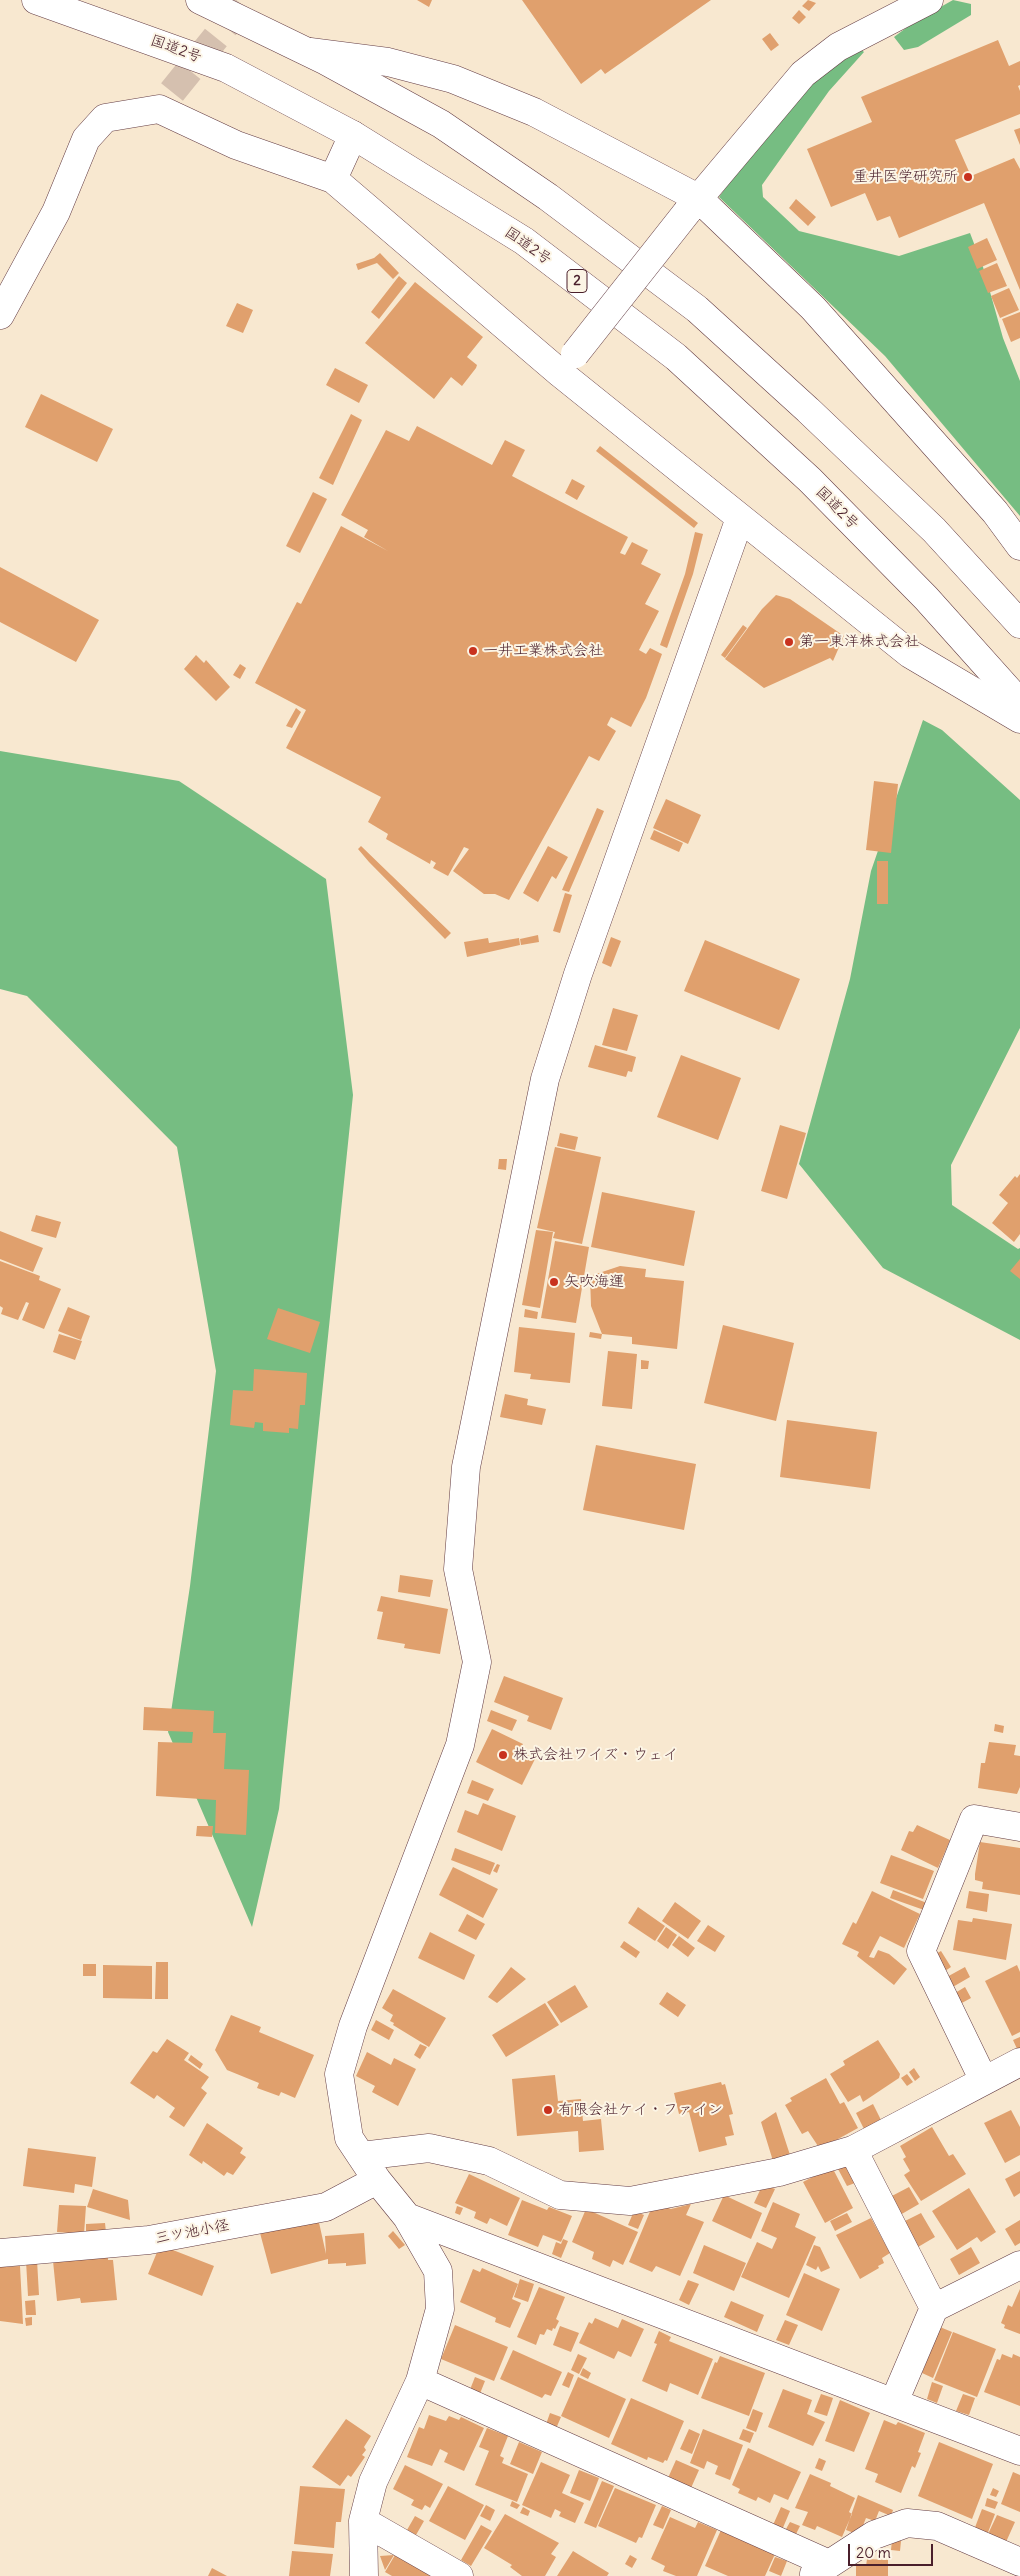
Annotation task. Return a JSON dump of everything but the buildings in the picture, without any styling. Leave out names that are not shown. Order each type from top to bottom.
[{"type":"main road","name":"国道2号","points":[[36,0],[226,68],[353,135],[524,241],[676,357],[810,480],[926,598],[1020,703]]},
{"type":"main road","points":[[200,0],[307,51],[441,124],[548,197],[697,310],[808,410],[934,530],[1020,624]]},
{"type":"main road","points":[[567,364],[693,205],[803,74],[838,47],[929,0]]},
{"type":"main road","points":[[307,51],[388,62],[453,79],[534,112],[693,205],[813,308],[969,482],[1020,546]]},
{"type":"main road","points":[[0,315],[56,212],[86,139],[105,118],[165,100],[236,145],[333,179],[567,364],[740,518],[910,654],[1020,719]]},
{"type":"main road","points":[[333,179],[353,135]]},
{"type":"main road","points":[[364,2576],[364,2520],[373,2482],[420,2380],[440,2309],[438,2271],[407,2217],[376,2180],[348,2138],[339,2074],[353,2026],[460,1745],[477,1662],[458,1569],[466,1467],[545,1079],[578,974],[740,518]]},
{"type":"main road","points":[[984,2081],[921,1952],[974,1819],[1020,1827]]},
{"type":"main road","points":[[361,2156],[429,2148],[489,2161],[560,2195],[630,2201],[779,2172],[853,2150],[1020,2062]]},
{"type":"main road","points":[[853,2150],[934,2308]]},
{"type":"main road","name":"三ツ池小径","points":[[0,2252],[149,2240],[326,2207],[376,2180]]},
{"type":"main road","points":[[407,2217],[1020,2451]]},
{"type":"main road","points":[[894,2402],[934,2308],[1020,2264]]},
{"type":"main road","points":[[420,2380],[820,2570],[874,2535],[907,2524],[937,2526],[1020,2562]]},
{"type":"main road","points":[[364,2520],[459,2576]]},
{"type":"green space","points":[[953,0],[971,4],[971,15],[918,47],[904,50],[894,37],[914,22]]},
{"type":"green space","points":[[857,46],[864,52],[829,91],[762,185],[763,197],[799,231],[899,256],[970,233],[983,267],[1003,338],[1020,381],[1020,516],[885,356],[719,197],[745,161],[815,78]]},
{"type":"green space","points":[[923,720],[942,730],[1020,800],[1020,1028],[951,1165],[952,1205],[1018,1249],[1020,1248],[1020,1340],[883,1268],[799,1164],[850,979],[871,871]]},
{"type":"green space","points":[[0,751],[179,781],[326,879],[353,1095],[279,1809],[252,1927],[168,1732],[190,1586],[216,1371],[177,1147],[27,996],[0,989]]},
{"type":"tunnel","points":[[172,92],[246,0]]},
{"type":"place","name":"重井医学研究所","points":[[968,177]]},
{"type":"place","name":"第一東洋株式会社","points":[[789,642]]},
{"type":"place","name":"一井工業株式会社","points":[[473,651]]},
{"type":"place","name":"矢吹海運","points":[[554,1282]]},
{"type":"place","name":"株式会社ワイズ・ウェイ","points":[[503,1755]]},
{"type":"place","name":"有限会社ケイ・ファイン","points":[[548,2110]]}]
